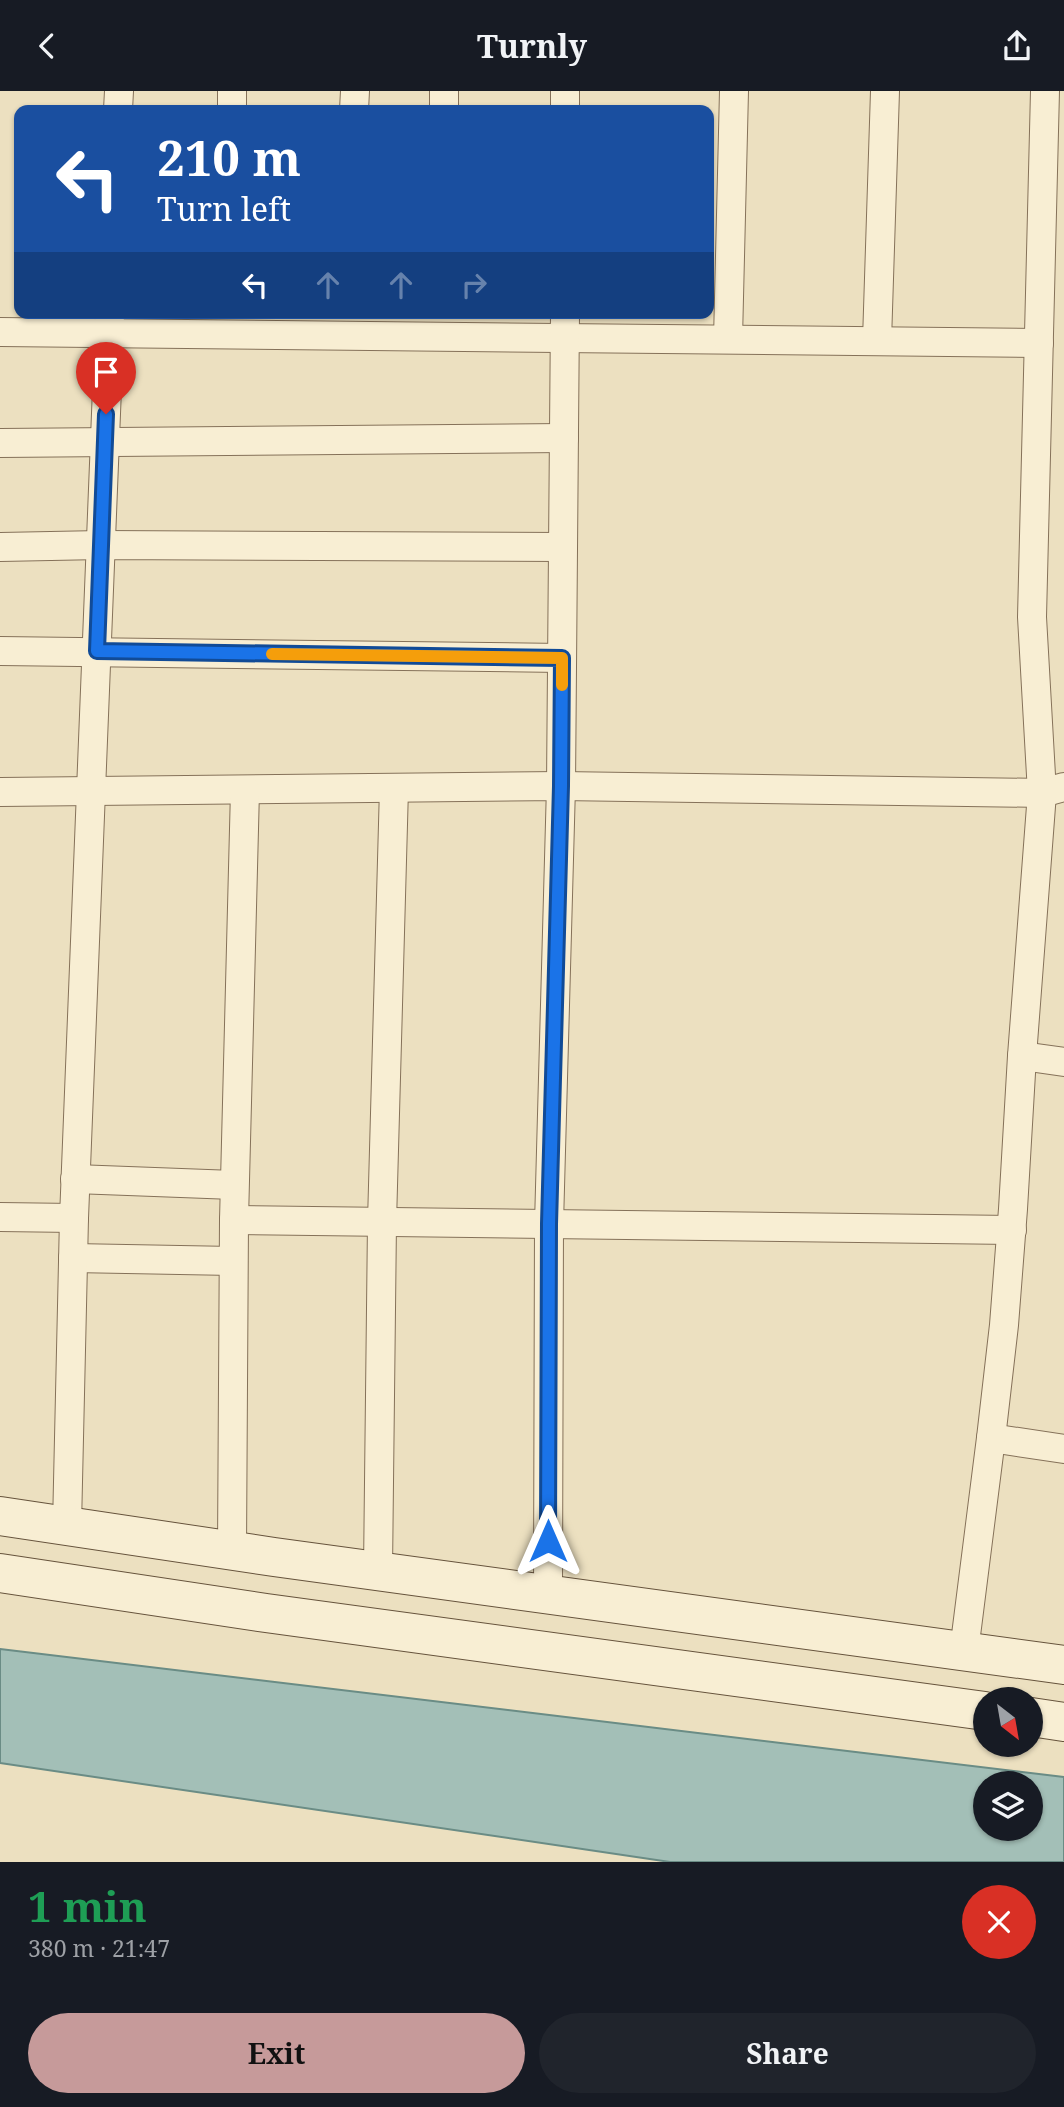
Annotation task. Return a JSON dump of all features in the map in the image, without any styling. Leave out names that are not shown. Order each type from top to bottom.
[{"type":"street","points":[[728,339],[734,91]]},
{"type":"street","points":[[877,341],[885,91]]},
{"type":"street","points":[[964,1651],[991,1438],[1012,1230],[1022,1056],[1053,790],[1032,617],[1045,91]]},
{"type":"street","points":[[0,332],[110,323],[565,325],[728,339],[1039,343]]},
{"type":"street","points":[[67,1526],[75,1179],[110,323]]},
{"type":"street","points":[[548,1594],[549,1224],[561,786],[565,325]]},
{"type":"street","points":[[0,443],[564,438]]},
{"type":"street","points":[[0,547],[563,547]]},
{"type":"street","points":[[0,651],[562,658]]},
{"type":"street","points":[[0,792],[561,786],[1053,790]]},
{"type":"street","points":[[378,1570],[382,1222],[394,788]]},
{"type":"street","points":[[232,1550],[233,1220],[245,790]]},
{"type":"street","points":[[1022,1056],[1064,1062]]},
{"type":"street","points":[[75,1179],[234,1185]]},
{"type":"street","points":[[0,1217],[74,1218]]},
{"type":"street","points":[[233,1220],[1012,1230]]},
{"type":"street","points":[[73,1258],[233,1261]]},
{"type":"street","points":[[991,1438],[1064,1449]]},
{"type":"street","points":[[0,1516],[1064,1665]]},
{"type":"street","points":[[0,1573],[266,1613],[973,1709]]},
{"type":"street","points":[[1043,1719],[1064,1722]]},
{"type":"water","points":[[0,1649],[1014,1771],[973,1771],[973,1841],[1043,1841],[1043,1774],[1064,1777],[1064,1862],[670,1862],[0,1763]]},
{"type":"slow traffic","points":[[272,654],[562,658],[562,685]]},
{"type":"route","points":[[106,414],[97,651],[562,658],[549,1224],[548,1541]]}]
